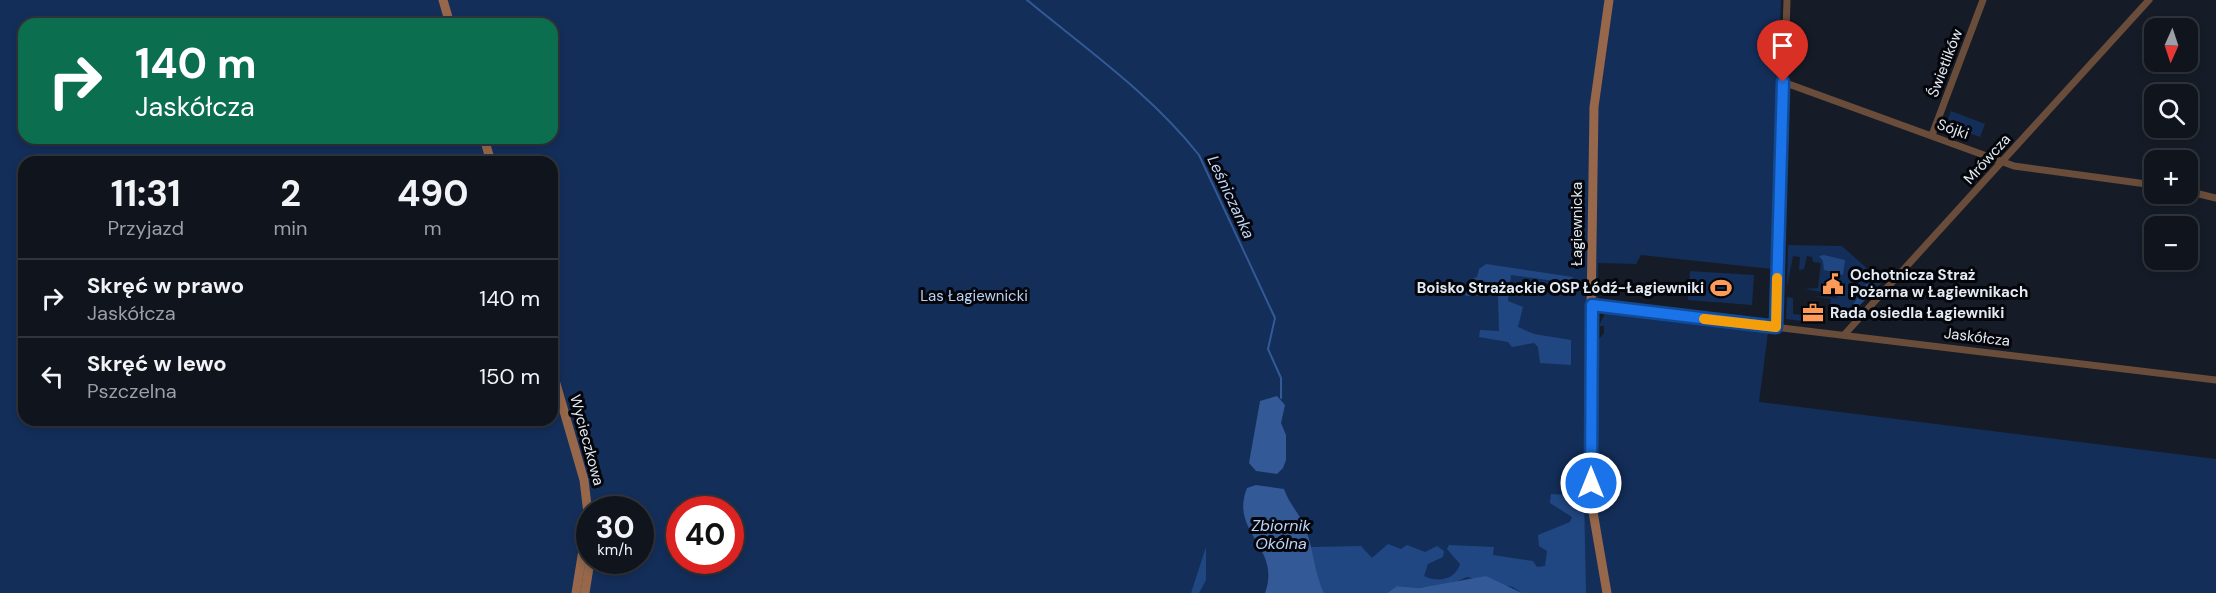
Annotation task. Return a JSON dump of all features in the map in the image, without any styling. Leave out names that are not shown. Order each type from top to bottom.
[{"type":"street","points":[[443,0],[448,18]]},
{"type":"street","name":"Łagiewnicka","points":[[1607,593],[1592,506],[1592,305],[1593,107],[1609,0]]},
{"type":"street","points":[[1776,327],[1787,0]]},
{"type":"street","name":"Świetlików","points":[[1932,135],[1983,0]]},
{"type":"street","name":"Mrówcza","points":[[1844,335],[2149,0]]},
{"type":"street","name":"Sójki","points":[[1783,82],[2024,168],[2144,184]]},
{"type":"street","points":[[2198,193],[2216,198]]},
{"type":"street","name":"Jaskółcza","points":[[1592,305],[2216,380]]},
{"type":"street","name":"Wycieczkowa","points":[[558,391],[584,480],[586,496]]},
{"type":"street","name":"Wycieczkowa","points":[[576,593],[579,574]]},
{"type":"street","points":[[585,593],[588,574]]},
{"type":"green space","name":"Las Łagiewnicki","points":[[0,0],[1781,0],[1772,269],[1641,255],[1636,264],[1598,263],[1598,340],[1604,333],[1604,326],[1599,326],[1605,313],[1768,332],[1759,402],[2216,459],[2216,593],[0,593]]},
{"type":"green space","points":[[1951,111],[1985,124],[1980,137],[1946,124]]},
{"type":"green space","points":[[1788,245],[1842,246],[1882,282],[1875,290],[1874,287],[1866,285],[1852,306],[1857,310],[1848,321],[1828,319],[1831,299],[1813,296],[1838,298],[1832,294],[1805,289],[1818,288],[1821,263],[1813,262],[1812,257],[1807,256],[1804,269],[1799,270],[1800,257],[1793,256],[1787,287]]},
{"type":"green space","name":"Boisko Strażackie OSP Łódź-Łagiewniki","points":[[1690,271],[1754,275],[1752,305],[1688,300]]},
{"type":"green space","points":[[1787,297],[1793,298],[1793,314],[1810,316],[1809,322],[1786,319]]},
{"type":"shaded area","points":[[1819,256],[1845,260],[1843,275],[1824,270],[1823,261]]},
{"type":"shaded area","points":[[1486,264],[1573,277],[1570,283],[1511,275],[1508,301],[1523,307],[1518,327],[1534,334],[1571,340],[1571,365],[1540,363],[1538,347],[1534,343],[1512,347],[1508,342],[1479,337],[1480,330],[1499,331],[1498,297],[1491,290],[1482,289],[1477,296],[1466,296],[1462,291],[1464,286],[1471,287],[1472,279],[1477,277],[1479,269]]},
{"type":"shaded area","points":[[1866,284],[1872,285],[1875,290],[1855,310],[1852,306]]},
{"type":"shaded area","points":[[1551,494],[1584,496],[1586,593],[1522,593],[1513,587],[1467,577],[1453,583],[1419,588],[1397,586],[1387,593],[1324,593],[1315,574],[1311,547],[1361,546],[1372,558],[1388,544],[1401,549],[1407,545],[1425,552],[1437,546],[1444,551],[1443,557],[1428,564],[1424,576],[1435,579],[1450,577],[1458,569],[1460,564],[1447,549],[1449,545],[1494,547],[1493,555],[1533,561],[1537,567],[1545,566],[1547,551],[1539,546],[1538,535],[1570,522],[1572,517],[1550,503]]},
{"type":"shaded area","points":[[1206,547],[1206,580],[1199,593],[1191,593]]},
{"type":"water","points":[[1277,396],[1285,405],[1281,423],[1286,435],[1286,460],[1283,468],[1277,474],[1256,471],[1249,463],[1260,401]]},
{"type":"water","name":"Zbiornik Okólna","points":[[1256,485],[1284,489],[1306,530],[1324,593],[1265,593],[1268,577],[1267,564],[1249,529],[1243,504],[1247,488]]},
{"type":"water","points":[[1486,576],[1522,593],[1387,593],[1397,586],[1419,588]]},
{"type":"waterway","name":"Leśniczanka","points":[[1027,0],[1139,92],[1199,155],[1275,318],[1268,349],[1281,378],[1281,398]]},
{"type":"slow traffic","points":[[1704,319],[1776,327],[1777,278]]},
{"type":"place","name":"Ochotnicza Straż Pożarna w Łagiewnikach","points":[[1833,284]]},
{"type":"place","name":"Boisko Strażackie OSP Łódź-Łagiewniki","points":[[1721,288]]},
{"type":"place","name":"Rada osiedla Łagiewniki","points":[[1813,313]]},
{"type":"route","points":[[1591,483],[1592,305],[1776,327],[1783,82]]}]
